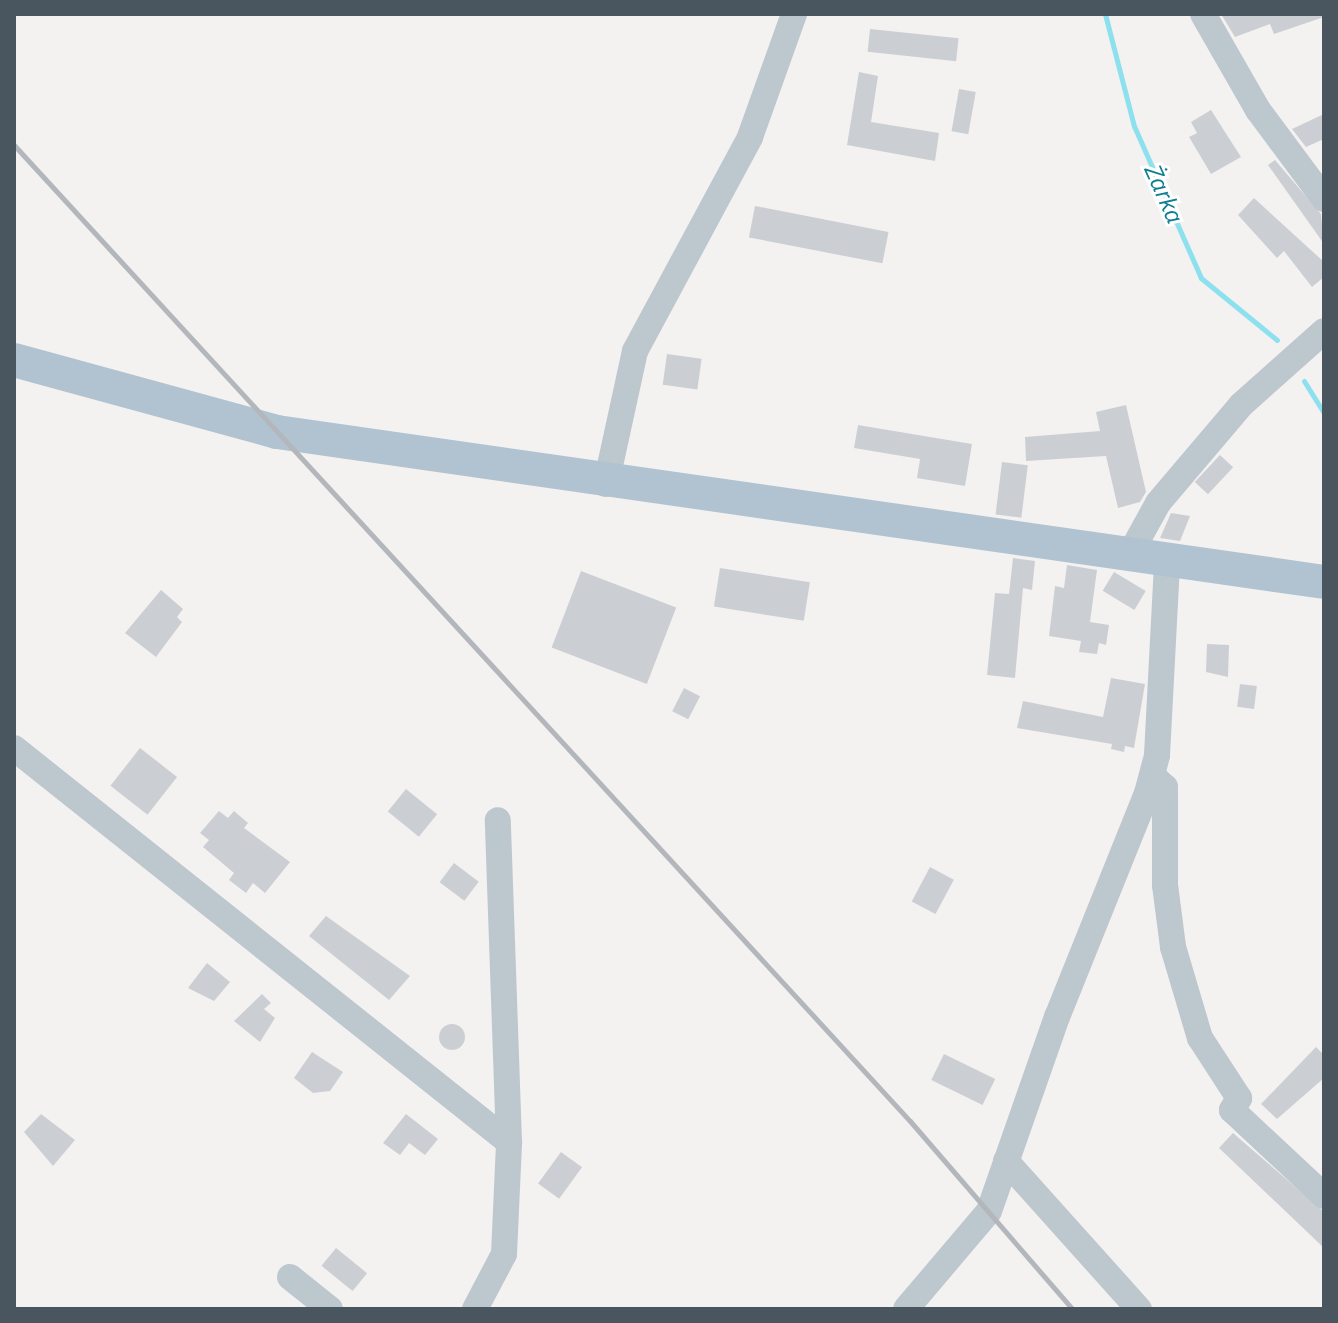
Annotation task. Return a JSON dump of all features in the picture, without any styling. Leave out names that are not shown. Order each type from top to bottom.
[{"type":"main road","points":[[14,360],[277,432],[606,484],[1324,582]]},
{"type":"street","points":[[606,484],[635,351],[750,137],[794,14]]},
{"type":"street","points":[[1203,14],[1258,110],[1324,199]]},
{"type":"street","points":[[1130,554],[1158,503],[1241,405],[1324,331]]},
{"type":"street","points":[[906,1309],[979,1227],[1153,776],[1167,561]]},
{"type":"street","points":[[14,748],[509,1142]]},
{"type":"street","points":[[1153,776],[1165,787],[1165,885],[1173,947],[1200,1038],[1215,1071],[1239,1098],[1232,1110],[1324,1196]]},
{"type":"street","points":[[475,1309],[504,1254],[509,1142],[498,820]]},
{"type":"street","points":[[1006,1161],[1139,1309]]},
{"type":"street","points":[[290,1277],[330,1309]]},
{"type":"building","points":[[1221,14],[1324,14],[1324,17],[1274,34],[1270,24],[1235,37]]},
{"type":"building","points":[[870,29],[959,38],[956,61],[868,52]]},
{"type":"building","points":[[859,72],[878,76],[871,122],[939,133],[935,161],[847,145]]},
{"type":"building","points":[[959,89],[976,92],[968,134],[952,131]]},
{"type":"building","points":[[1211,110],[1241,157],[1211,174],[1189,137],[1197,133],[1191,122]]},
{"type":"building","points":[[1324,114],[1324,139],[1306,147],[1292,129]]},
{"type":"building","points":[[1275,160],[1321,214],[1324,244],[1268,165]]},
{"type":"building","points":[[1254,198],[1324,262],[1324,277],[1312,287],[1284,251],[1277,258],[1238,215]]},
{"type":"building","points":[[755,206],[889,232],[882,263],[749,237]]},
{"type":"building","points":[[667,354],[702,359],[697,390],[663,385]]},
{"type":"building","points":[[1126,405],[1146,492],[1140,502],[1118,508],[1106,456],[1026,461],[1025,437],[1100,431],[1096,412]]},
{"type":"building","points":[[858,425],[972,444],[965,486],[917,478],[920,459],[854,448]]},
{"type":"building","points":[[1220,455],[1233,467],[1208,494],[1195,482]]},
{"type":"building","points":[[1002,462],[1028,465],[1021,518],[996,515]]},
{"type":"building","points":[[1171,513],[1190,516],[1180,541],[1160,538]]},
{"type":"building","points":[[1013,558],[1035,561],[1032,590],[1023,588],[1015,678],[987,675],[995,593],[1009,594]]},
{"type":"building","points":[[1067,565],[1097,570],[1090,622],[1109,625],[1106,645],[1099,643],[1097,654],[1079,652],[1081,641],[1049,636],[1055,586],[1064,588]]},
{"type":"building","points":[[720,568],[810,582],[804,621],[714,607]]},
{"type":"building","points":[[581,571],[676,608],[647,684],[552,648]]},
{"type":"building","points":[[1114,572],[1146,591],[1134,610],[1103,591]]},
{"type":"building","points":[[161,590],[183,609],[177,617],[182,622],[156,657],[125,633]]},
{"type":"building","points":[[1207,644],[1229,645],[1228,677],[1206,672]]},
{"type":"building","points":[[1111,678],[1145,684],[1134,748],[1125,746],[1124,752],[1111,749],[1112,744],[1017,728],[1023,701],[1103,717]]},
{"type":"building","points":[[1240,684],[1257,686],[1254,709],[1237,707]]},
{"type":"building","points":[[684,688],[700,696],[688,719],[672,711]]},
{"type":"building","points":[[140,748],[177,777],[147,815],[110,786]]},
{"type":"building","points":[[406,789],[437,814],[419,837],[388,812]]},
{"type":"building","points":[[219,811],[228,818],[234,811],[248,823],[244,828],[290,862],[265,893],[253,883],[246,893],[229,880],[234,873],[203,847],[209,840],[200,833]]},
{"type":"building","points":[[454,863],[479,882],[464,901],[440,882]]},
{"type":"building","points":[[930,867],[954,880],[936,914],[912,901]]},
{"type":"building","points":[[326,916],[410,976],[389,1000],[309,936]]},
{"type":"building","points":[[207,963],[230,982],[214,1001],[188,988]]},
{"type":"building","points":[[262,994],[271,1003],[264,1009],[275,1018],[260,1042],[234,1021]]},
{"type":"building","points":[[452,1024],[461,1028],[465,1037],[461,1046],[452,1050],[443,1046],[439,1037],[443,1028]]},
{"type":"building","points":[[1316,1047],[1324,1055],[1324,1078],[1277,1119],[1261,1104]]},
{"type":"building","points":[[312,1052],[343,1072],[330,1091],[313,1093],[294,1078]]},
{"type":"building","points":[[944,1054],[995,1079],[983,1105],[931,1080]]},
{"type":"building","points":[[41,1114],[75,1140],[53,1166],[24,1132]]},
{"type":"building","points":[[406,1114],[438,1139],[425,1155],[409,1143],[400,1155],[383,1143]]},
{"type":"building","points":[[1233,1133],[1324,1212],[1324,1248],[1219,1148]]},
{"type":"building","points":[[561,1152],[582,1167],[559,1199],[538,1184]]},
{"type":"building","points":[[336,1248],[367,1273],[353,1291],[322,1266]]},
{"type":"waterway","name":"Żarka","points":[[1105,14],[1134,126],[1201,278],[1277,340]]},
{"type":"waterway","name":"Żarka","points":[[1304,381],[1324,413]]},
{"type":"railway","points":[[14,145],[910,1121],[1072,1309]]}]
